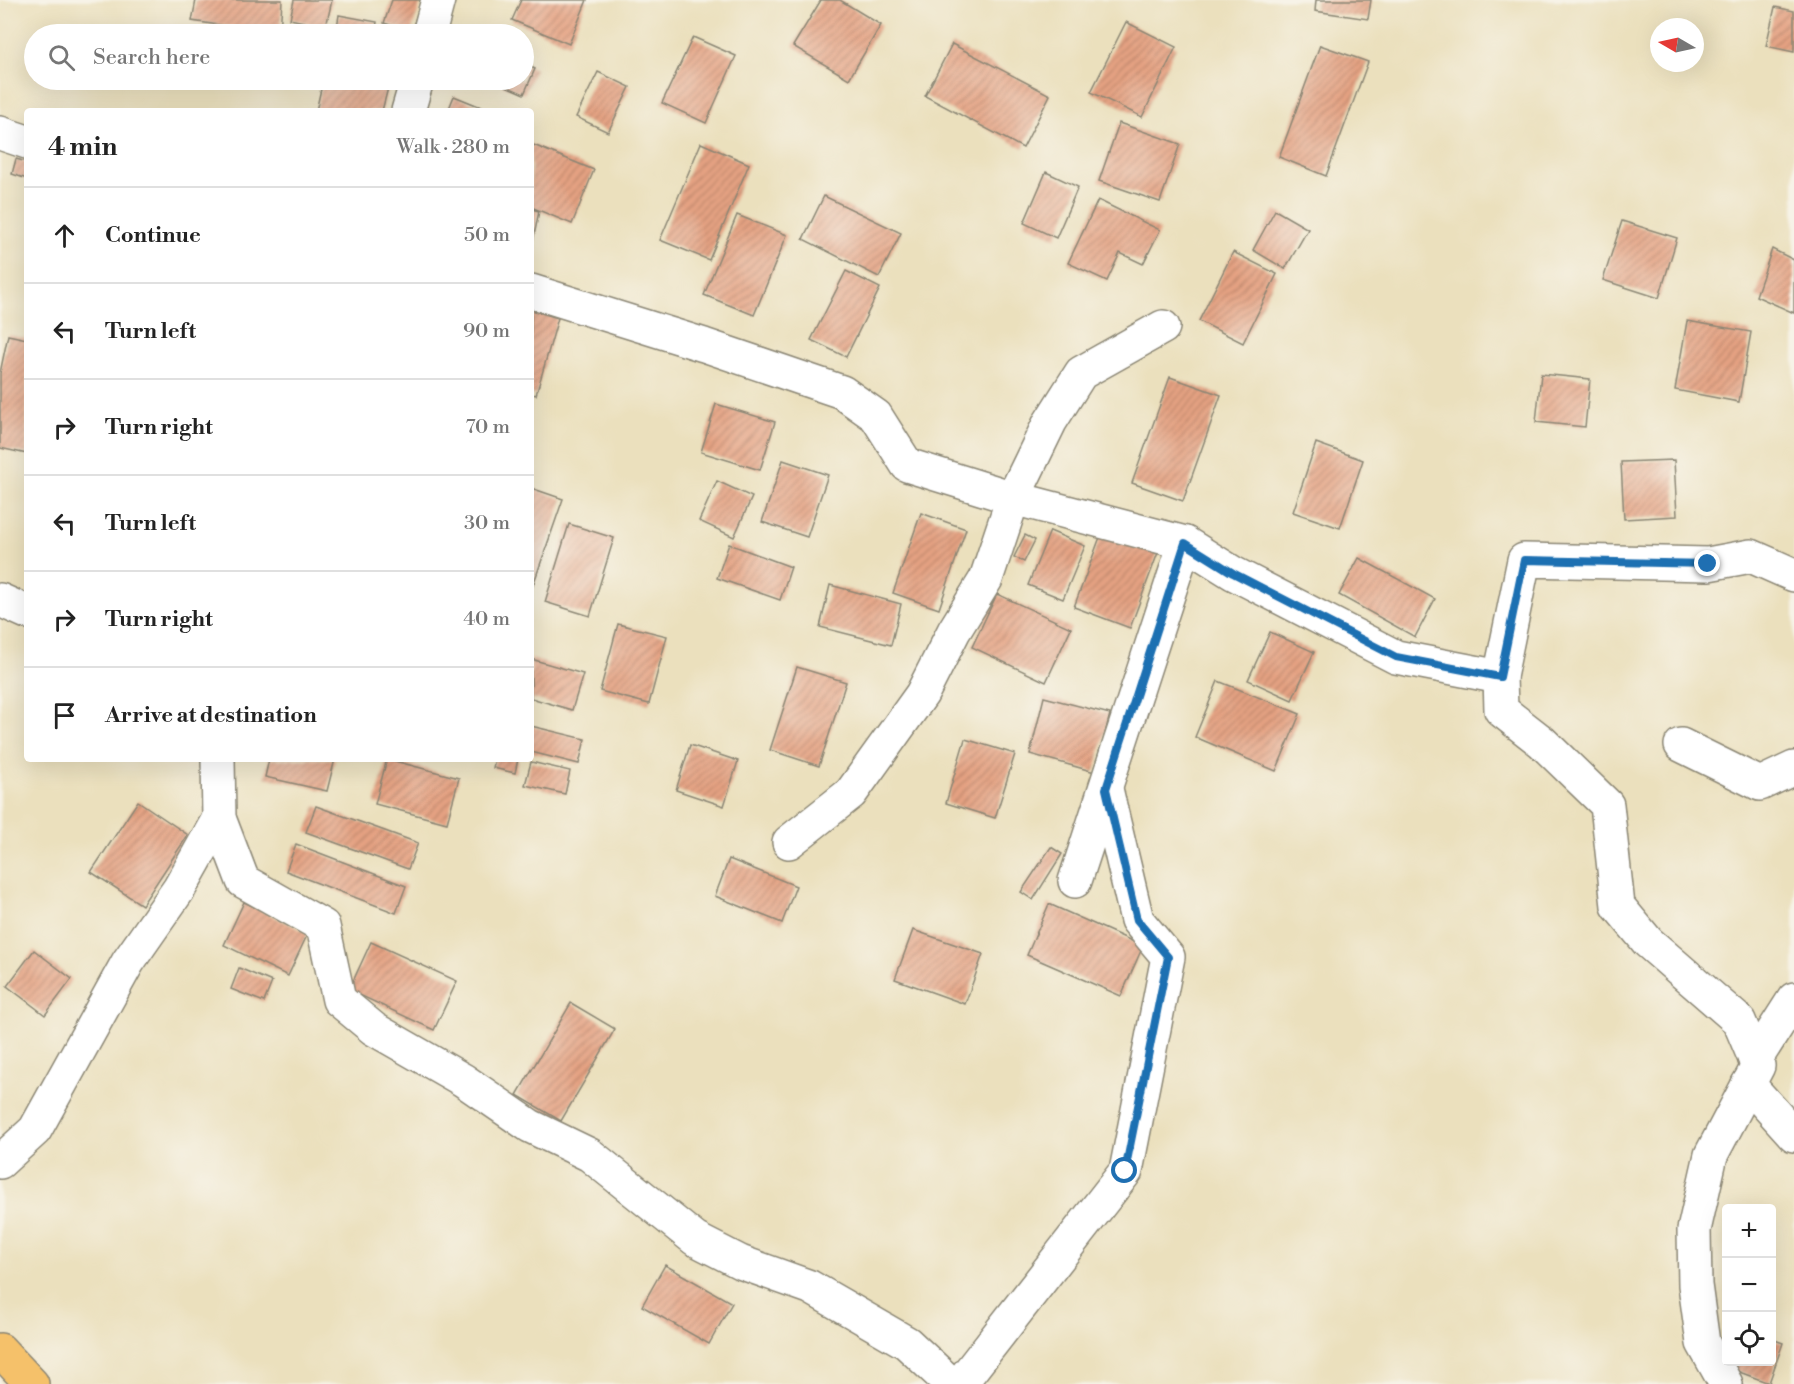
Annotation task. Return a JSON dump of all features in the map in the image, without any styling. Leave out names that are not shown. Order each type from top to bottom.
[{"type":"highway","points":[[0,1350],[32,1384]]},
{"type":"street","points":[[432,24],[438,0]]},
{"type":"street","points":[[409,108],[414,90]]},
{"type":"street","points":[[0,133],[24,141]]},
{"type":"street","points":[[534,292],[704,345],[842,392],[876,416],[907,465],[1013,498],[1185,543],[1233,573],[1396,657],[1500,677]]},
{"type":"street","points":[[789,842],[851,794],[922,694],[954,631],[986,579],[1013,498],[1050,422],[1081,373],[1163,327]]},
{"type":"street","points":[[1075,881],[1185,543]]},
{"type":"street","points":[[1794,575],[1751,556],[1708,564],[1524,560],[1500,677],[1501,710],[1542,742],[1607,805],[1618,906],[1648,942],[1739,1021],[1752,1072],[1794,1135]]},
{"type":"street","points":[[0,600],[24,611]]},
{"type":"street","points":[[1681,745],[1760,784],[1794,768]]},
{"type":"street","points":[[218,762],[219,818],[243,881],[323,926],[339,1000],[374,1029],[463,1080],[530,1126],[590,1155],[696,1239],[740,1262],[810,1287],[906,1343],[951,1384]]},
{"type":"street","points":[[960,1384],[1125,1171],[1168,957],[1137,920],[1106,789]]},
{"type":"street","points":[[0,1162],[35,1130],[128,962],[179,889],[219,818]]},
{"type":"street","points":[[1726,1384],[1703,1343],[1695,1285],[1694,1230],[1712,1155],[1752,1072],[1794,999]]},
{"type":"building","points":[[196,0],[282,0],[281,24],[212,24],[192,21]]},
{"type":"building","points":[[294,0],[332,0],[327,24],[312,24],[290,19]]},
{"type":"building","points":[[392,0],[422,0],[414,24],[384,23]]},
{"type":"building","points":[[521,0],[587,0],[569,44],[534,29],[534,24],[522,24],[512,20]]},
{"type":"building","points":[[821,0],[840,0],[881,25],[849,79],[793,46]]},
{"type":"building","points":[[1316,0],[1371,0],[1368,19],[1315,11]]},
{"type":"building","points":[[1775,7],[1794,11],[1794,52],[1766,46]]},
{"type":"building","points":[[339,15],[377,22],[377,24],[338,24]]},
{"type":"building","points":[[1126,22],[1176,47],[1142,117],[1091,92]]},
{"type":"building","points":[[693,37],[736,56],[706,123],[662,103]]},
{"type":"building","points":[[952,44],[1050,95],[1023,148],[925,96]]},
{"type":"building","points":[[1320,45],[1368,62],[1326,176],[1279,157]]},
{"type":"building","points":[[598,72],[630,87],[608,132],[576,117]]},
{"type":"building","points":[[321,90],[387,90],[383,108],[317,108]]},
{"type":"building","points":[[454,96],[484,108],[449,108]]},
{"type":"building","points":[[1119,123],[1180,144],[1160,202],[1099,181]]},
{"type":"building","points":[[701,143],[749,164],[709,260],[660,240]]},
{"type":"building","points":[[534,145],[594,170],[572,224],[534,208]]},
{"type":"building","points":[[16,159],[24,161],[24,178],[12,174]]},
{"type":"building","points":[[1046,172],[1078,187],[1056,238],[1024,223]]},
{"type":"building","points":[[824,196],[901,233],[879,277],[803,239]]},
{"type":"building","points":[[1098,200],[1160,230],[1143,264],[1120,253],[1107,281],[1068,263]]},
{"type":"building","points":[[534,210],[539,211],[534,236]]},
{"type":"building","points":[[1275,210],[1308,229],[1285,269],[1253,250]]},
{"type":"building","points":[[737,215],[787,235],[754,315],[704,295]]},
{"type":"building","points":[[1622,221],[1677,238],[1659,298],[1603,280]]},
{"type":"building","points":[[1772,249],[1794,260],[1794,313],[1756,296]]},
{"type":"building","points":[[1233,252],[1277,274],[1243,343],[1199,321]]},
{"type":"building","points":[[846,271],[880,288],[846,357],[811,340]]},
{"type":"building","points":[[534,311],[558,318],[536,395],[534,395]]},
{"type":"building","points":[[1687,321],[1751,332],[1739,402],[1675,390]]},
{"type":"building","points":[[8,335],[24,338],[24,453],[0,448],[0,373]]},
{"type":"building","points":[[1541,374],[1590,379],[1585,427],[1536,422]]},
{"type":"building","points":[[1170,377],[1221,395],[1183,501],[1132,483]]},
{"type":"building","points":[[716,404],[775,422],[760,470],[701,452]]},
{"type":"building","points":[[1316,443],[1363,460],[1340,528],[1293,512]]},
{"type":"building","points":[[783,460],[828,475],[807,537],[762,522]]},
{"type":"building","points":[[1674,460],[1677,516],[1624,519],[1621,462]]},
{"type":"building","points":[[717,481],[752,497],[734,537],[699,521]]},
{"type":"building","points":[[534,489],[563,499],[534,582]]},
{"type":"building","points":[[921,513],[966,529],[939,609],[893,593]]},
{"type":"building","points":[[569,524],[614,538],[590,616],[545,602]]},
{"type":"building","points":[[1103,529],[1159,550],[1130,628],[1074,607]]},
{"type":"building","points":[[1050,531],[1085,546],[1063,599],[1028,585]]},
{"type":"building","points":[[1025,535],[1035,540],[1024,562],[1014,557]]},
{"type":"building","points":[[729,544],[791,567],[780,600],[717,578]]},
{"type":"building","points":[[1359,558],[1435,599],[1415,637],[1339,595]]},
{"type":"building","points":[[830,585],[901,604],[891,645],[820,627]]},
{"type":"building","points":[[997,594],[1071,628],[1046,682],[972,647]]},
{"type":"building","points":[[618,624],[667,636],[649,704],[600,691]]},
{"type":"building","points":[[1270,632],[1314,652],[1292,700],[1248,680]]},
{"type":"building","points":[[534,660],[583,674],[572,710],[534,699]]},
{"type":"building","points":[[797,667],[846,682],[819,766],[770,750]]},
{"type":"building","points":[[1218,681],[1300,714],[1276,771],[1195,737]]},
{"type":"building","points":[[1044,697],[1110,714],[1095,772],[1030,754]]},
{"type":"building","points":[[534,727],[585,739],[579,764],[534,753]]},
{"type":"building","points":[[965,739],[1015,754],[995,818],[946,803]]},
{"type":"building","points":[[690,745],[738,761],[724,806],[676,790]]},
{"type":"building","points":[[268,762],[334,762],[327,791],[265,777]]},
{"type":"building","points":[[386,762],[398,762],[459,778],[447,823],[375,804]]},
{"type":"building","points":[[494,762],[517,762],[515,773],[493,768]]},
{"type":"building","points":[[531,762],[570,771],[565,794],[525,785]]},
{"type":"building","points":[[138,801],[188,835],[142,905],[91,872]]},
{"type":"building","points":[[316,806],[418,843],[408,869],[306,832]]},
{"type":"building","points":[[296,844],[406,886],[396,913],[286,871]]},
{"type":"building","points":[[1051,847],[1062,854],[1033,900],[1021,892]]},
{"type":"building","points":[[729,859],[796,886],[782,923],[715,896]]},
{"type":"building","points":[[244,902],[308,933],[288,976],[224,945]]},
{"type":"building","points":[[1049,904],[1143,946],[1121,996],[1027,955]]},
{"type":"building","points":[[913,930],[983,954],[965,1004],[895,979]]},
{"type":"building","points":[[371,942],[457,981],[434,1030],[349,990]]},
{"type":"building","points":[[34,950],[72,979],[45,1015],[7,986]]},
{"type":"building","points":[[239,968],[272,982],[264,1002],[231,989]]},
{"type":"building","points":[[571,1003],[615,1029],[561,1121],[517,1095]]},
{"type":"building","points":[[665,1265],[732,1303],[709,1344],[642,1306]]},
{"type":"building","points":[[1776,1340],[1783,1343],[1776,1363]]},
{"type":"building","points":[[1723,1366],[1775,1366],[1769,1383]]},
{"type":"route","points":[[1125,1171],[1168,957],[1137,920],[1106,789],[1185,543],[1233,573],[1396,657],[1500,677],[1524,560],[1708,564]]}]
